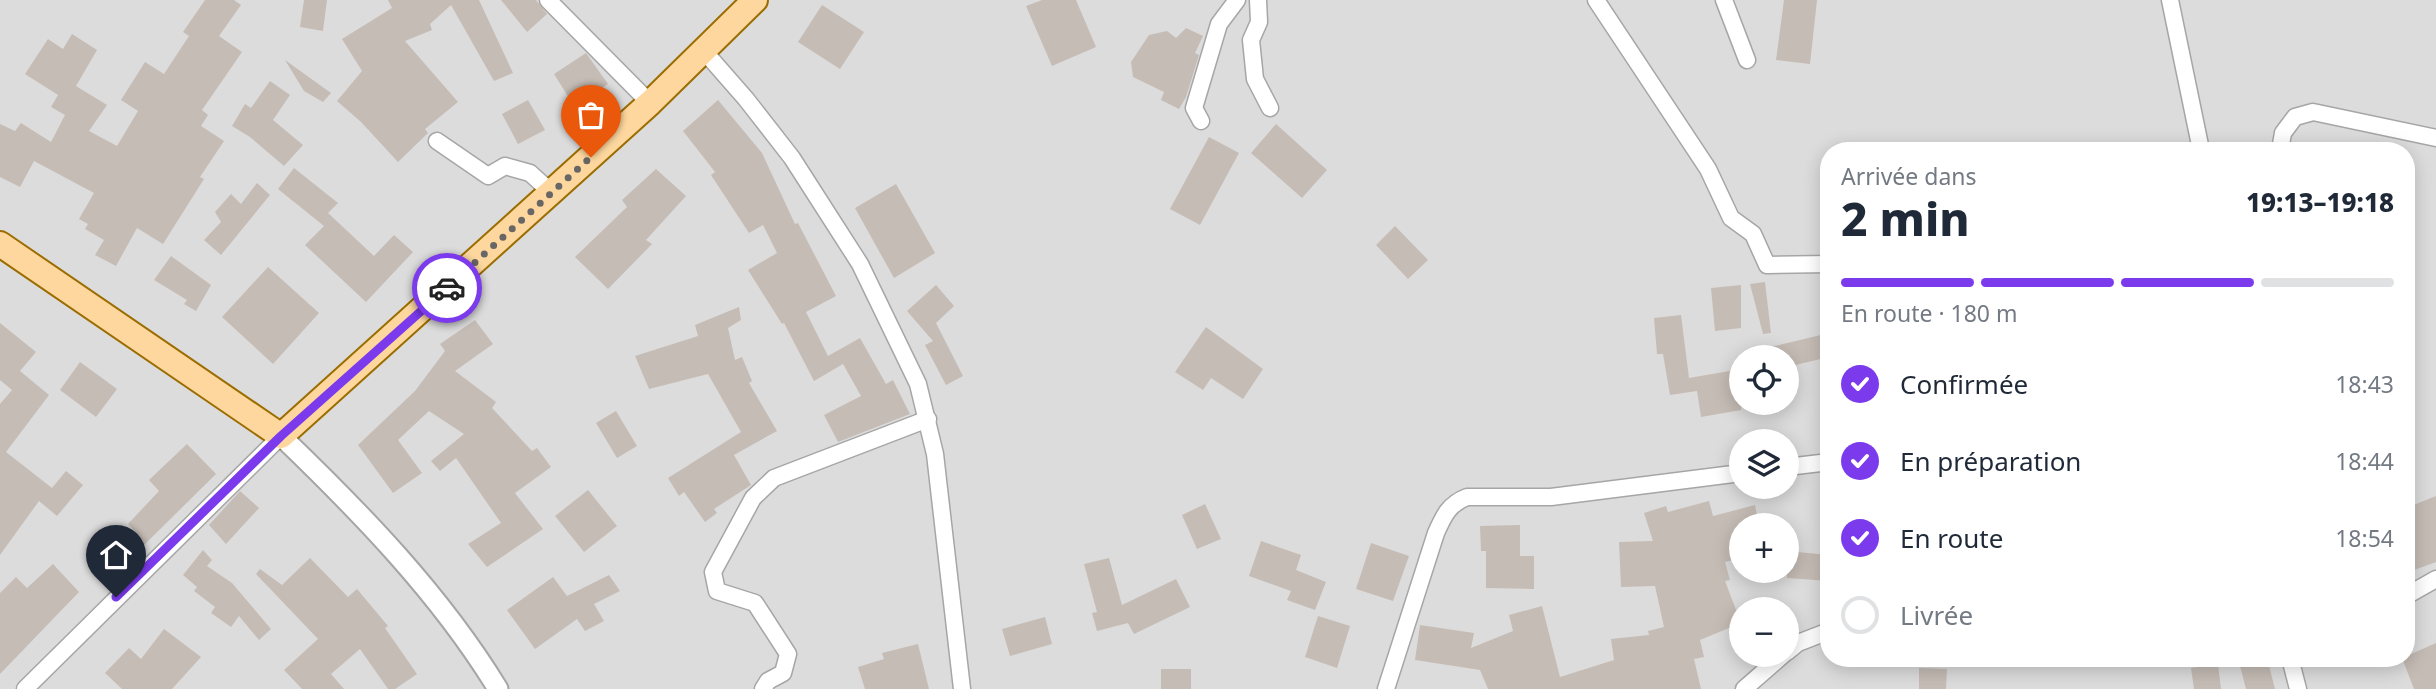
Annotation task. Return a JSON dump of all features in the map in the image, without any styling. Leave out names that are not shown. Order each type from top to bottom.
[{"type":"main road","points":[[0,244],[281,436],[650,103],[755,0]]},
{"type":"street","points":[[548,0],[650,103]]},
{"type":"street","points":[[1201,121],[1194,108],[1219,24],[1237,0]]},
{"type":"street","points":[[1258,0],[1259,22],[1251,40],[1255,79],[1270,108]]},
{"type":"street","points":[[1596,0],[1708,169],[1731,218],[1753,234],[1766,265],[1820,264]]},
{"type":"street","points":[[1724,0],[1746,60]]},
{"type":"street","points":[[2170,0],[2199,142]]},
{"type":"street","points":[[704,51],[746,99],[792,159],[860,264],[918,384],[928,419],[962,689]]},
{"type":"street","points":[[2282,142],[2284,133],[2295,117],[2313,112],[2436,138]]},
{"type":"street","points":[[437,141],[488,176],[505,166],[530,173],[552,193]]},
{"type":"street","points":[[763,689],[768,681],[783,673],[788,654],[755,603],[717,590],[713,572],[753,498],[774,478],[928,419]]},
{"type":"street","points":[[25,689],[281,436],[351,503],[439,604],[498,689]]},
{"type":"street","points":[[1799,466],[1820,463]]},
{"type":"street","points":[[1386,689],[1436,533],[1445,512],[1455,502],[1467,497],[1551,497],[1729,475]]},
{"type":"street","points":[[2415,591],[2436,579]]},
{"type":"street","points":[[1799,643],[1820,634]]},
{"type":"street","points":[[1747,688],[1770,667]]},
{"type":"street","points":[[2294,667],[2298,689]]},
{"type":"shaded area","points":[[0,0],[2436,0],[2436,689],[0,689]]},
{"type":"building","points":[[205,0],[234,0],[241,5],[219,36],[242,52],[202,110],[208,115],[201,126],[224,141],[200,177],[204,179],[163,244],[137,228],[116,266],[95,255],[104,240],[85,229],[88,224],[79,219],[94,193],[34,161],[20,187],[0,177],[0,124],[15,131],[21,123],[51,142],[65,115],[51,107],[58,95],[25,74],[48,39],[63,49],[72,34],[97,50],[76,86],[107,105],[89,131],[117,146],[138,111],[121,100],[145,62],[164,74],[189,36],[183,32]]},
{"type":"building","points":[[304,0],[327,0],[323,31],[300,27]]},
{"type":"building","points":[[388,0],[479,0],[513,73],[494,81],[451,5],[430,24],[432,30],[405,41],[458,102],[425,129],[428,133],[398,162],[361,122],[337,101],[362,71],[342,39],[392,8]]},
{"type":"building","points":[[501,0],[536,0],[547,14],[527,32]]},
{"type":"building","points":[[1042,0],[1076,0],[1096,47],[1052,66],[1026,6]]},
{"type":"building","points":[[1784,0],[1817,0],[1810,64],[1776,60]]},
{"type":"building","points":[[822,5],[864,32],[840,69],[798,42]]},
{"type":"building","points":[[1186,28],[1203,36],[1195,53],[1199,55],[1186,97],[1179,109],[1161,100],[1164,92],[1133,77],[1131,62],[1149,35],[1167,31],[1176,38]]},
{"type":"building","points":[[586,53],[608,84],[574,106],[554,74]]},
{"type":"building","points":[[285,60],[331,93],[323,102],[304,91]]},
{"type":"building","points":[[270,81],[290,95],[273,120],[303,145],[284,166],[250,137],[232,126],[245,104],[251,108]]},
{"type":"building","points":[[528,100],[545,130],[518,144],[502,114]]},
{"type":"building","points":[[718,100],[762,153],[795,224],[798,223],[836,296],[806,312],[828,356],[860,338],[886,384],[893,380],[910,414],[838,442],[824,415],[861,396],[843,364],[814,381],[784,323],[782,324],[748,270],[777,253],[763,225],[749,233],[711,175],[715,172],[683,131]]},
{"type":"building","points":[[1276,124],[1327,170],[1302,198],[1251,153]]},
{"type":"building","points":[[1209,137],[1239,153],[1200,225],[1170,209]]},
{"type":"building","points":[[294,168],[338,203],[328,213],[374,256],[394,235],[413,252],[366,302],[305,245],[324,226],[278,189]]},
{"type":"building","points":[[656,169],[686,196],[646,240],[652,244],[608,289],[575,257],[627,207],[622,200]]},
{"type":"building","points":[[257,183],[270,195],[221,255],[204,240],[221,222],[215,212],[231,194],[241,204]]},
{"type":"building","points":[[896,184],[935,253],[894,278],[855,208]]},
{"type":"building","points":[[1395,226],[1428,260],[1408,279],[1376,245]]},
{"type":"building","points":[[171,256],[211,285],[196,311],[184,304],[187,300],[154,280]]},
{"type":"building","points":[[268,267],[319,313],[273,364],[222,317]]},
{"type":"building","points":[[1765,282],[1771,333],[1763,334],[1750,284]]},
{"type":"building","points":[[936,285],[954,306],[936,323],[963,376],[946,385],[925,345],[933,341],[907,311]]},
{"type":"building","points":[[1741,285],[1741,328],[1715,331],[1711,288]]},
{"type":"building","points":[[739,307],[741,320],[728,328],[735,360],[742,357],[752,381],[749,383],[777,431],[734,455],[751,485],[714,509],[717,513],[705,522],[684,492],[679,496],[668,478],[741,432],[708,374],[649,389],[635,356],[698,336],[695,325]]},
{"type":"building","points":[[1681,315],[1689,378],[1729,371],[1729,412],[1701,417],[1697,391],[1670,395],[1663,354],[1657,354],[1654,318]]},
{"type":"building","points":[[475,320],[493,344],[455,371],[496,402],[492,408],[532,451],[537,448],[551,467],[515,493],[543,529],[487,567],[468,544],[501,523],[456,458],[440,471],[431,461],[464,434],[429,411],[398,440],[422,473],[393,493],[358,445],[415,391],[445,351],[440,344]]},
{"type":"building","points":[[0,323],[36,352],[20,371],[49,395],[6,452],[52,488],[66,471],[83,485],[57,516],[39,501],[0,555],[0,404],[12,390],[0,380]]},
{"type":"building","points":[[1206,327],[1263,369],[1243,399],[1211,378],[1203,390],[1175,372]]},
{"type":"building","points":[[1820,335],[1820,359],[1799,364],[1799,345],[1779,345]]},
{"type":"building","points":[[80,362],[117,389],[96,417],[60,390]]},
{"type":"building","points":[[616,411],[637,446],[617,458],[596,423]]},
{"type":"building","points":[[187,444],[216,474],[141,548],[145,551],[122,574],[107,559],[135,531],[128,524],[159,491],[149,480]]},
{"type":"building","points":[[588,490],[617,526],[584,552],[555,516]]},
{"type":"building","points":[[240,491],[259,508],[226,544],[209,525]]},
{"type":"building","points":[[2436,496],[2436,562],[2415,570],[2415,504]]},
{"type":"building","points":[[1709,501],[1713,516],[1755,505],[1757,513],[1729,513],[1729,561],[1725,562],[1729,580],[1725,581],[1731,597],[1729,628],[1700,640],[1704,657],[1694,659],[1701,689],[1488,689],[1480,670],[1415,660],[1420,625],[1474,633],[1471,648],[1513,631],[1509,615],[1542,606],[1560,677],[1614,660],[1611,639],[1649,635],[1648,631],[1664,627],[1655,586],[1621,587],[1619,542],[1653,541],[1644,513],[1666,506],[1668,512]]},
{"type":"building","points":[[1205,504],[1221,539],[1197,549],[1182,515]]},
{"type":"building","points":[[1520,525],[1520,556],[1534,556],[1534,589],[1486,588],[1486,551],[1481,551],[1480,526]]},
{"type":"building","points":[[1261,541],[1301,555],[1296,570],[1326,582],[1315,610],[1287,600],[1291,591],[1249,576]]},
{"type":"building","points":[[1371,543],[1409,556],[1393,601],[1356,589]]},
{"type":"building","points":[[203,550],[212,560],[207,566],[232,583],[271,629],[259,640],[239,616],[231,627],[211,613],[215,607],[194,591],[197,587],[183,575]]},
{"type":"building","points":[[1799,552],[1820,554],[1820,580],[1799,579]]},
{"type":"building","points":[[310,558],[348,597],[357,589],[388,626],[385,628],[417,674],[395,689],[388,689],[360,649],[331,674],[344,689],[302,689],[284,670],[318,639],[256,574],[260,569],[282,585]]},
{"type":"building","points":[[1109,558],[1122,605],[1176,579],[1190,607],[1134,634],[1128,623],[1097,631],[1092,613],[1097,612],[1084,564]]},
{"type":"building","points":[[53,564],[79,592],[0,674],[0,593],[16,577],[27,588]]},
{"type":"building","points":[[609,575],[620,591],[594,604],[604,621],[585,631],[577,619],[535,649],[507,610],[553,577],[567,596]]},
{"type":"building","points":[[1318,616],[1350,626],[1337,668],[1305,657]]},
{"type":"building","points":[[1045,617],[1052,644],[1010,656],[1002,629]]},
{"type":"building","points":[[164,629],[201,657],[172,689],[122,689],[105,673],[129,648],[141,659]]},
{"type":"building","points":[[2436,643],[2436,689],[2414,689],[2405,667],[2415,667],[2415,652]]},
{"type":"building","points":[[918,644],[929,689],[865,689],[858,667],[884,659],[882,653]]},
{"type":"building","points":[[2218,667],[2221,689],[2194,689],[2191,668]]},
{"type":"building","points":[[2240,667],[2269,667],[2275,689],[2246,689]]},
{"type":"building","points":[[1919,668],[1947,669],[1946,689],[1919,689]]},
{"type":"building","points":[[1161,669],[1191,669],[1191,689],[1161,689]]},
{"type":"way so far","points":[[447,288],[591,157]]},
{"type":"route","points":[[116,597],[281,436],[447,288]]}]
